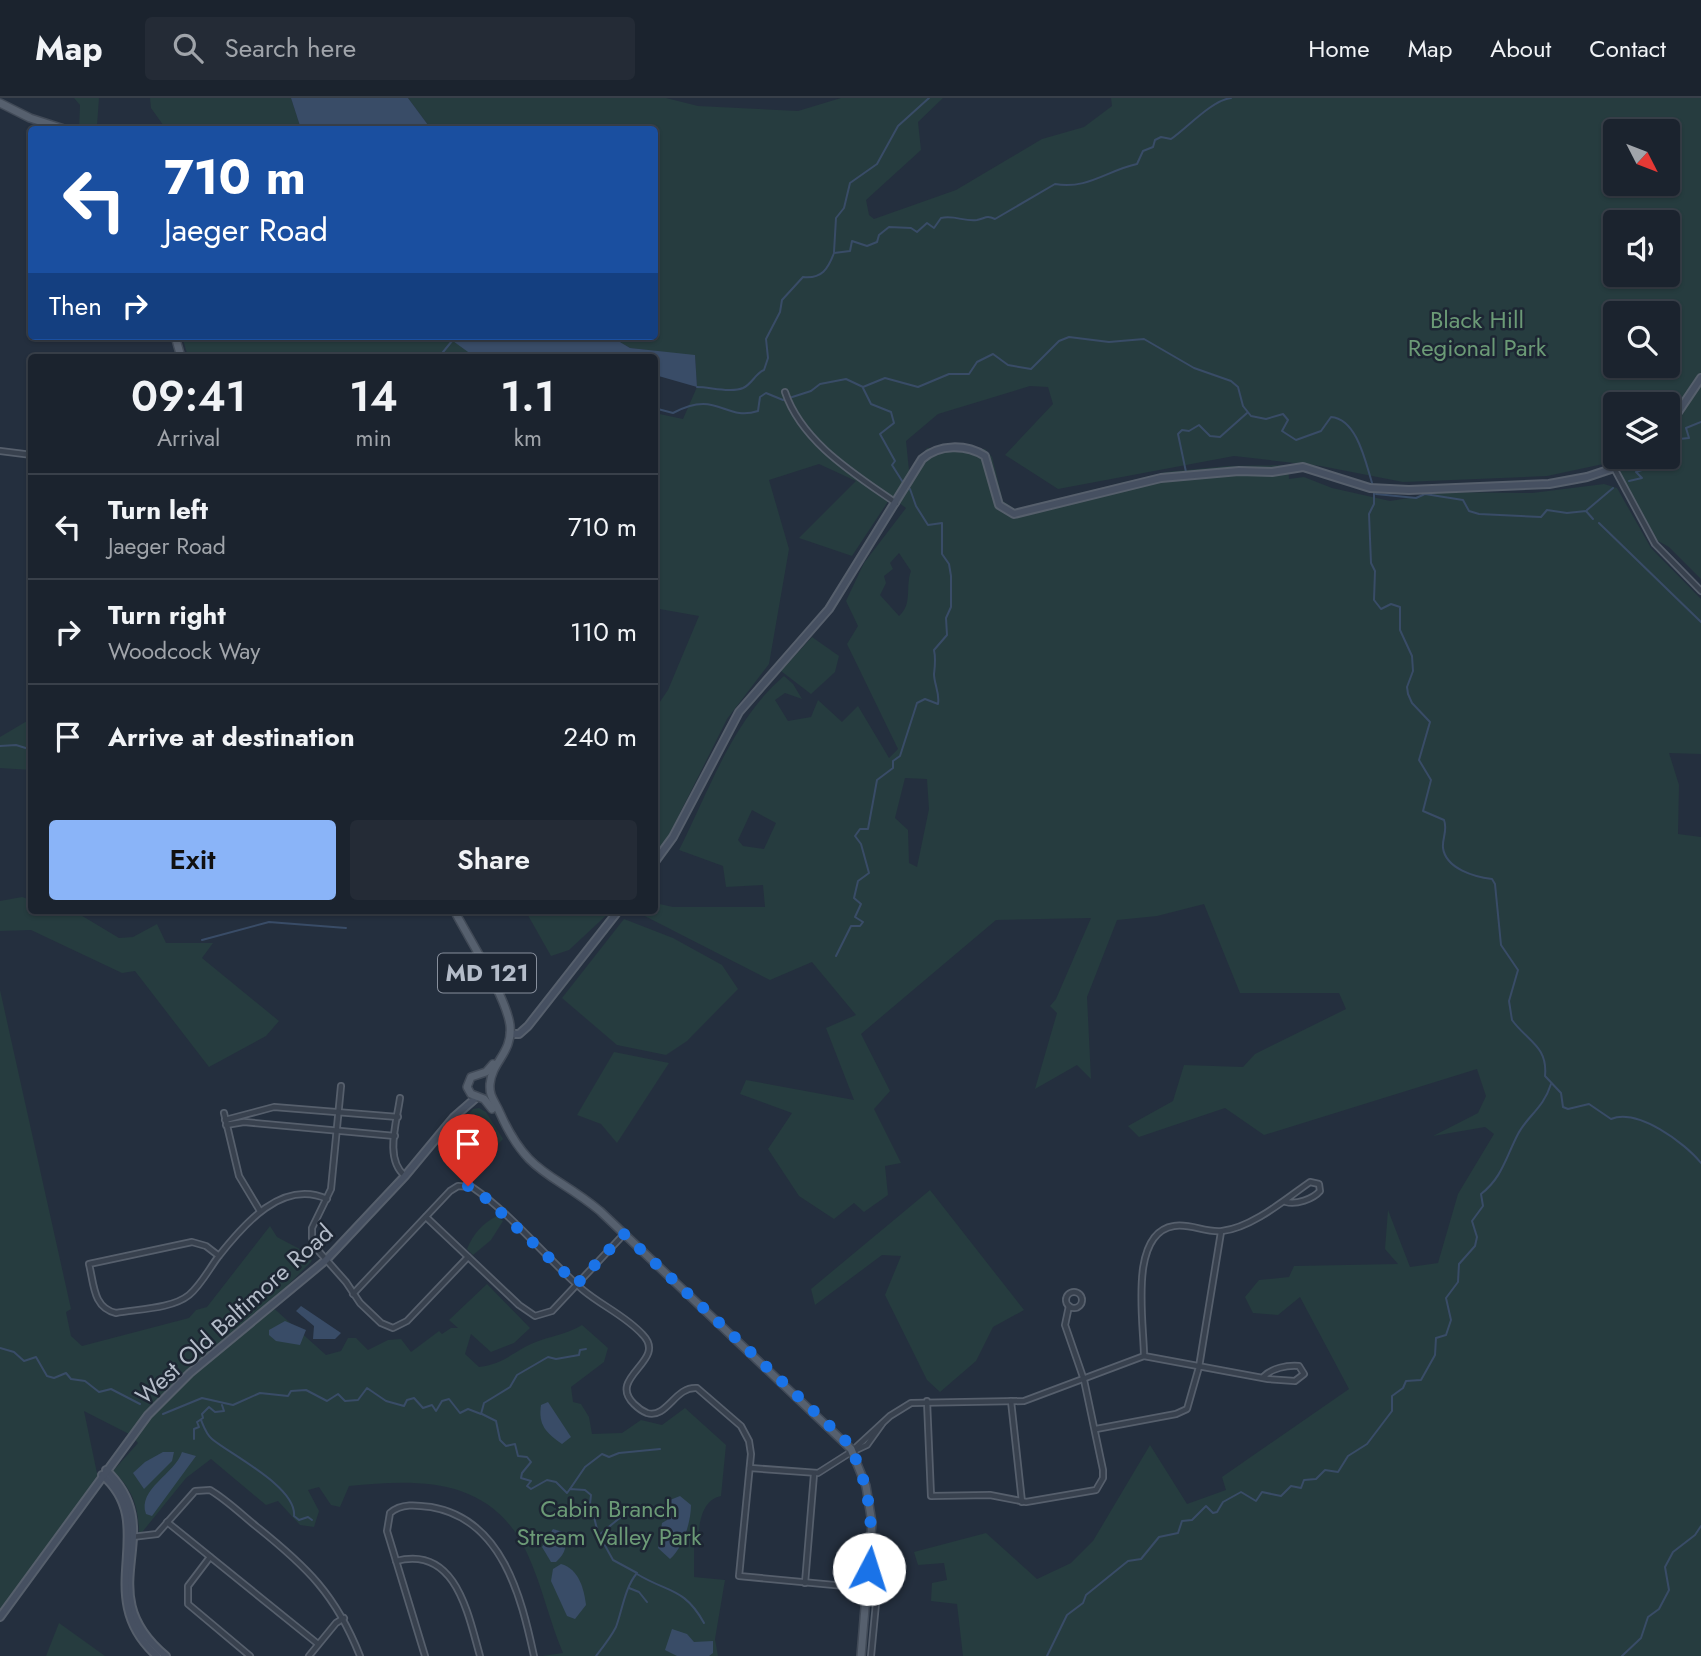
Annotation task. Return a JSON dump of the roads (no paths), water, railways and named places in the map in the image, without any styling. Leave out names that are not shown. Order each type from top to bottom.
[{"type":"main road","points":[[0,103],[30,118],[55,126]]},
{"type":"main road","name":"MD 121","points":[[456,914],[509,1015],[510,1036]]},
{"type":"main road","points":[[502,1119],[467,1087],[471,1077],[488,1070],[510,1036]]},
{"type":"main road","points":[[478,1097],[490,1087],[492,1073],[507,1050],[510,1036]]},
{"type":"main road","points":[[480,1074],[490,1087],[511,1138],[533,1164],[552,1180],[589,1201],[611,1221],[621,1226],[624,1234],[841,1439],[844,1447],[851,1452],[866,1486],[871,1509],[869,1569],[872,1579],[867,1588],[861,1656]]},
{"type":"street","points":[[1680,409],[1701,378]]},
{"type":"street","points":[[785,392],[792,413],[822,449],[897,503]]},
{"type":"street","points":[[658,858],[673,837],[739,712],[829,609],[922,459],[936,450],[956,447],[976,451],[985,456],[999,505],[1014,514],[1161,478],[1239,471],[1272,472],[1303,467],[1370,488],[1409,490],[1549,484],[1587,477],[1611,469]]},
{"type":"street","points":[[0,451],[28,454]]},
{"type":"street","points":[[1614,469],[1647,534],[1668,560],[1701,591]]},
{"type":"street","points":[[510,1036],[519,1034],[528,1026],[617,914]]},
{"type":"street","points":[[341,1086],[327,1199],[312,1228],[312,1238],[326,1260],[381,1323],[397,1327],[468,1256]]},
{"type":"street","name":"West Old Baltimore Road","points":[[0,1617],[148,1415],[190,1373],[326,1260],[405,1177],[454,1117],[466,1098],[467,1087]]},
{"type":"street","name":"West Old Baltimore Road","points":[[454,1117],[478,1097]]},
{"type":"street","points":[[400,1098],[395,1136],[395,1165],[405,1177]]},
{"type":"street","points":[[226,1122],[274,1107],[398,1117]]},
{"type":"street","points":[[223,1113],[239,1176],[260,1212]]},
{"type":"street","points":[[226,1122],[395,1136]]},
{"type":"street","points":[[1144,1356],[1143,1260],[1149,1242],[1164,1229],[1174,1226],[1221,1232],[1286,1202],[1310,1181],[1319,1184],[1320,1192],[1317,1196],[1292,1204],[1286,1202]]},
{"type":"street","points":[[353,1294],[454,1188],[463,1185],[472,1187],[577,1284],[621,1315],[648,1342],[648,1357],[626,1385],[631,1401],[644,1411],[654,1413],[686,1388],[701,1390],[745,1431],[750,1447],[750,1468],[739,1576],[867,1588]]},
{"type":"street","points":[[219,1256],[206,1246],[192,1242],[89,1264],[100,1305],[116,1314],[186,1297],[260,1212],[290,1195],[303,1192],[327,1199]]},
{"type":"street","points":[[426,1217],[535,1316],[548,1314],[624,1234]]},
{"type":"street","points":[[1096,1429],[1176,1414],[1187,1409],[1199,1367],[1221,1232]]},
{"type":"street","points":[[928,1401],[931,1496],[990,1495],[1022,1502],[1096,1490],[1103,1478],[1096,1429],[1084,1380],[1065,1325],[1069,1306]]},
{"type":"street","points":[[750,1468],[814,1474],[851,1452],[902,1407],[928,1401],[1024,1401],[1144,1356],[1199,1367],[1263,1377],[1295,1381],[1304,1374],[1299,1366],[1294,1365],[1269,1371],[1263,1377]]},
{"type":"street","points":[[1011,1401],[1022,1502]]},
{"type":"street","points":[[104,1472],[129,1499],[134,1515],[123,1583],[129,1617],[146,1646],[157,1656]]},
{"type":"street","points":[[805,1583],[814,1474]]},
{"type":"street","points":[[131,1536],[153,1536],[195,1491],[210,1490],[310,1572],[344,1618],[360,1656]]},
{"type":"street","points":[[425,1656],[387,1531],[390,1513],[405,1506],[438,1508],[461,1518],[485,1536],[509,1571],[534,1656]]},
{"type":"street","points":[[167,1522],[318,1644]]},
{"type":"street","points":[[131,1536],[128,1585],[130,1605],[142,1631],[166,1656]]},
{"type":"street","points":[[871,1656],[882,1540]]},
{"type":"street","points":[[210,1557],[188,1586],[185,1596],[188,1604],[250,1656]]},
{"type":"street","points":[[396,1561],[427,1561],[448,1573],[461,1592],[480,1656]]},
{"type":"street","points":[[309,1656],[344,1618]]},
{"type":"water","points":[[291,98],[408,98],[429,126],[300,126]]},
{"type":"water","points":[[452,340],[617,340],[630,348],[695,355],[697,387],[658,376],[658,354],[471,354]]},
{"type":"water","points":[[301,1306],[341,1333],[335,1339],[313,1339],[314,1326],[296,1311]]},
{"type":"water","points":[[285,1321],[306,1330],[300,1345],[276,1341],[269,1335],[269,1330]]},
{"type":"water","points":[[548,1402],[571,1437],[562,1444],[542,1423],[541,1405]]},
{"type":"water","points":[[163,1452],[174,1452],[172,1461],[144,1489],[133,1473],[145,1462]]},
{"type":"water","points":[[182,1452],[196,1456],[152,1516],[146,1514],[147,1497]]},
{"type":"water","points":[[680,1496],[691,1505],[690,1519],[682,1542],[670,1559],[658,1548],[662,1523],[667,1520],[670,1500]]},
{"type":"water","points":[[553,1529],[563,1532],[565,1540],[564,1552],[556,1562],[551,1562],[542,1547]]},
{"type":"water","points":[[561,1564],[576,1575],[584,1593],[586,1605],[575,1619],[567,1616],[551,1581],[553,1569]]},
{"type":"water","points":[[672,1629],[687,1634],[694,1642],[713,1641],[713,1653],[709,1656],[677,1656],[665,1650]]},
{"type":"waterway","points":[[834,252],[836,218],[844,208],[850,183],[877,164],[898,126],[929,98]]},
{"type":"waterway","points":[[697,387],[738,389],[746,386],[764,370],[768,358],[766,339],[780,312],[782,300],[803,277],[820,275],[834,253],[850,251],[852,241],[867,246],[877,242],[879,235],[889,227],[911,228],[917,232],[927,223],[934,228],[941,218],[995,219],[1055,184],[1087,182],[1137,164],[1143,151],[1153,147],[1155,140],[1161,137],[1171,139],[1208,109],[1231,98]]},
{"type":"waterway","points":[[658,409],[673,413],[700,404],[746,413],[758,411],[760,397],[766,393],[783,400],[811,391],[820,384],[846,379],[863,387],[885,378],[918,387],[949,374],[969,374],[977,362],[993,354],[1008,365],[1031,369],[1059,341],[1069,337],[1109,342],[1144,339],[1194,368],[1231,381],[1238,387],[1243,406],[1251,416],[1266,419],[1283,414],[1288,420],[1282,431],[1296,440],[1321,431],[1331,417],[1340,420],[1354,434],[1364,455],[1373,486]]},
{"type":"waterway","points":[[441,354],[452,341]]},
{"type":"waterway","points":[[863,388],[871,404],[891,412],[894,423],[880,434],[895,461],[892,465],[904,484]]},
{"type":"waterway","points":[[1186,472],[1178,434],[1182,430],[1189,431],[1199,425],[1210,436],[1220,437],[1247,413]]},
{"type":"waterway","points":[[1680,439],[1689,438],[1686,428],[1701,422]]},
{"type":"waterway","points":[[1629,481],[1642,478],[1636,472],[1645,469]]},
{"type":"waterway","points":[[1587,510],[1613,488]]},
{"type":"waterway","points":[[836,956],[851,926],[860,926],[863,922],[855,917],[861,904],[854,898],[858,881],[869,873],[861,844],[855,836],[860,829],[868,829],[877,780],[893,768],[893,761],[900,756],[917,703],[925,699],[938,704],[934,650],[947,635],[946,618],[951,607],[951,576],[949,564],[942,554],[942,523],[928,525],[916,506],[910,489]]},
{"type":"waterway","points":[[1374,491],[1374,504],[1369,514],[1371,563],[1375,571],[1374,600],[1381,609],[1391,604],[1400,607],[1400,630],[1412,656],[1413,671],[1407,687],[1408,694],[1412,703],[1430,722],[1419,760],[1431,780],[1423,811],[1444,820],[1443,848],[1455,867],[1492,879],[1495,884],[1501,945],[1518,970],[1509,1001],[1512,1020],[1540,1051],[1545,1076],[1561,1093],[1563,1107],[1568,1109],[1589,1104],[1611,1119],[1634,1118],[1647,1123],[1673,1137],[1701,1163]]},
{"type":"waterway","points":[[1376,494],[1416,498],[1425,494],[1463,500],[1469,511],[1479,514],[1541,517],[1547,510],[1567,513],[1586,511],[1593,519]]},
{"type":"waterway","points":[[1599,523],[1701,622]]},
{"type":"waterway","points":[[0,746],[16,745],[28,749]]},
{"type":"waterway","points":[[202,940],[269,922],[346,928]]},
{"type":"waterway","points":[[1047,1656],[1067,1615],[1083,1603],[1086,1595],[1128,1561],[1141,1559],[1159,1537],[1178,1533],[1182,1521],[1192,1520],[1206,1506],[1213,1513],[1217,1512],[1223,1502],[1241,1492],[1256,1501],[1262,1492],[1281,1496],[1291,1486],[1301,1488],[1304,1480],[1316,1479],[1325,1470],[1338,1472],[1348,1456],[1367,1444],[1392,1411],[1392,1396],[1403,1388],[1406,1381],[1421,1380],[1435,1355],[1436,1338],[1446,1335],[1451,1320],[1446,1298],[1458,1282],[1459,1264],[1475,1246],[1477,1237],[1472,1221],[1483,1206],[1481,1194],[1499,1174],[1518,1134],[1544,1100],[1551,1084]]},
{"type":"waterway","points":[[0,1348],[14,1352],[24,1361],[36,1357],[47,1376],[54,1378],[66,1373],[71,1379],[85,1381],[99,1392],[111,1389],[140,1404]]},
{"type":"waterway","points":[[163,1414],[202,1398],[233,1405],[260,1393],[288,1396],[291,1391],[306,1390],[327,1401],[338,1394],[345,1401],[358,1400],[367,1388],[386,1401],[404,1406],[407,1400],[414,1398],[423,1408],[432,1405],[436,1411],[442,1401],[449,1399],[460,1413],[468,1409],[481,1414],[484,1403],[510,1387],[517,1375],[548,1357],[556,1359],[579,1355],[580,1350],[586,1349]]},
{"type":"waterway","points":[[194,1439],[194,1429],[199,1427],[197,1422],[203,1418],[202,1414],[209,1407],[215,1412],[224,1411],[222,1405]]},
{"type":"waterway","points":[[482,1414],[496,1421],[500,1440],[506,1446],[515,1444],[518,1456],[527,1457],[531,1462],[521,1478],[531,1481],[527,1486],[531,1489],[547,1480],[556,1482],[567,1493],[570,1489],[585,1490],[591,1495],[590,1504],[597,1509],[593,1513],[598,1533],[613,1560],[637,1573],[627,1592],[616,1627],[596,1656]]},
{"type":"waterway","points":[[201,1420],[212,1439],[261,1473],[285,1494],[292,1505],[294,1516],[299,1520],[308,1517],[312,1520]]},
{"type":"waterway","points":[[570,1489],[585,1467],[602,1454],[609,1457],[619,1453],[660,1449]]},
{"type":"waterway","points":[[599,1535],[622,1516]]},
{"type":"waterway","points":[[1622,1656],[1641,1638],[1648,1617],[1659,1609],[1669,1590],[1665,1567],[1673,1552],[1695,1535],[1701,1526]]},
{"type":"waterway","points":[[637,1574],[682,1597],[697,1611],[704,1623]]},
{"type":"waterway","points":[[629,1588],[639,1592],[647,1602]]},
{"type":"park label","name":"Black Hill Regional Park","points":[[1477,333]]},
{"type":"park label","name":"Cabin Branch Stream Valley Park","points":[[609,1522]]}]
